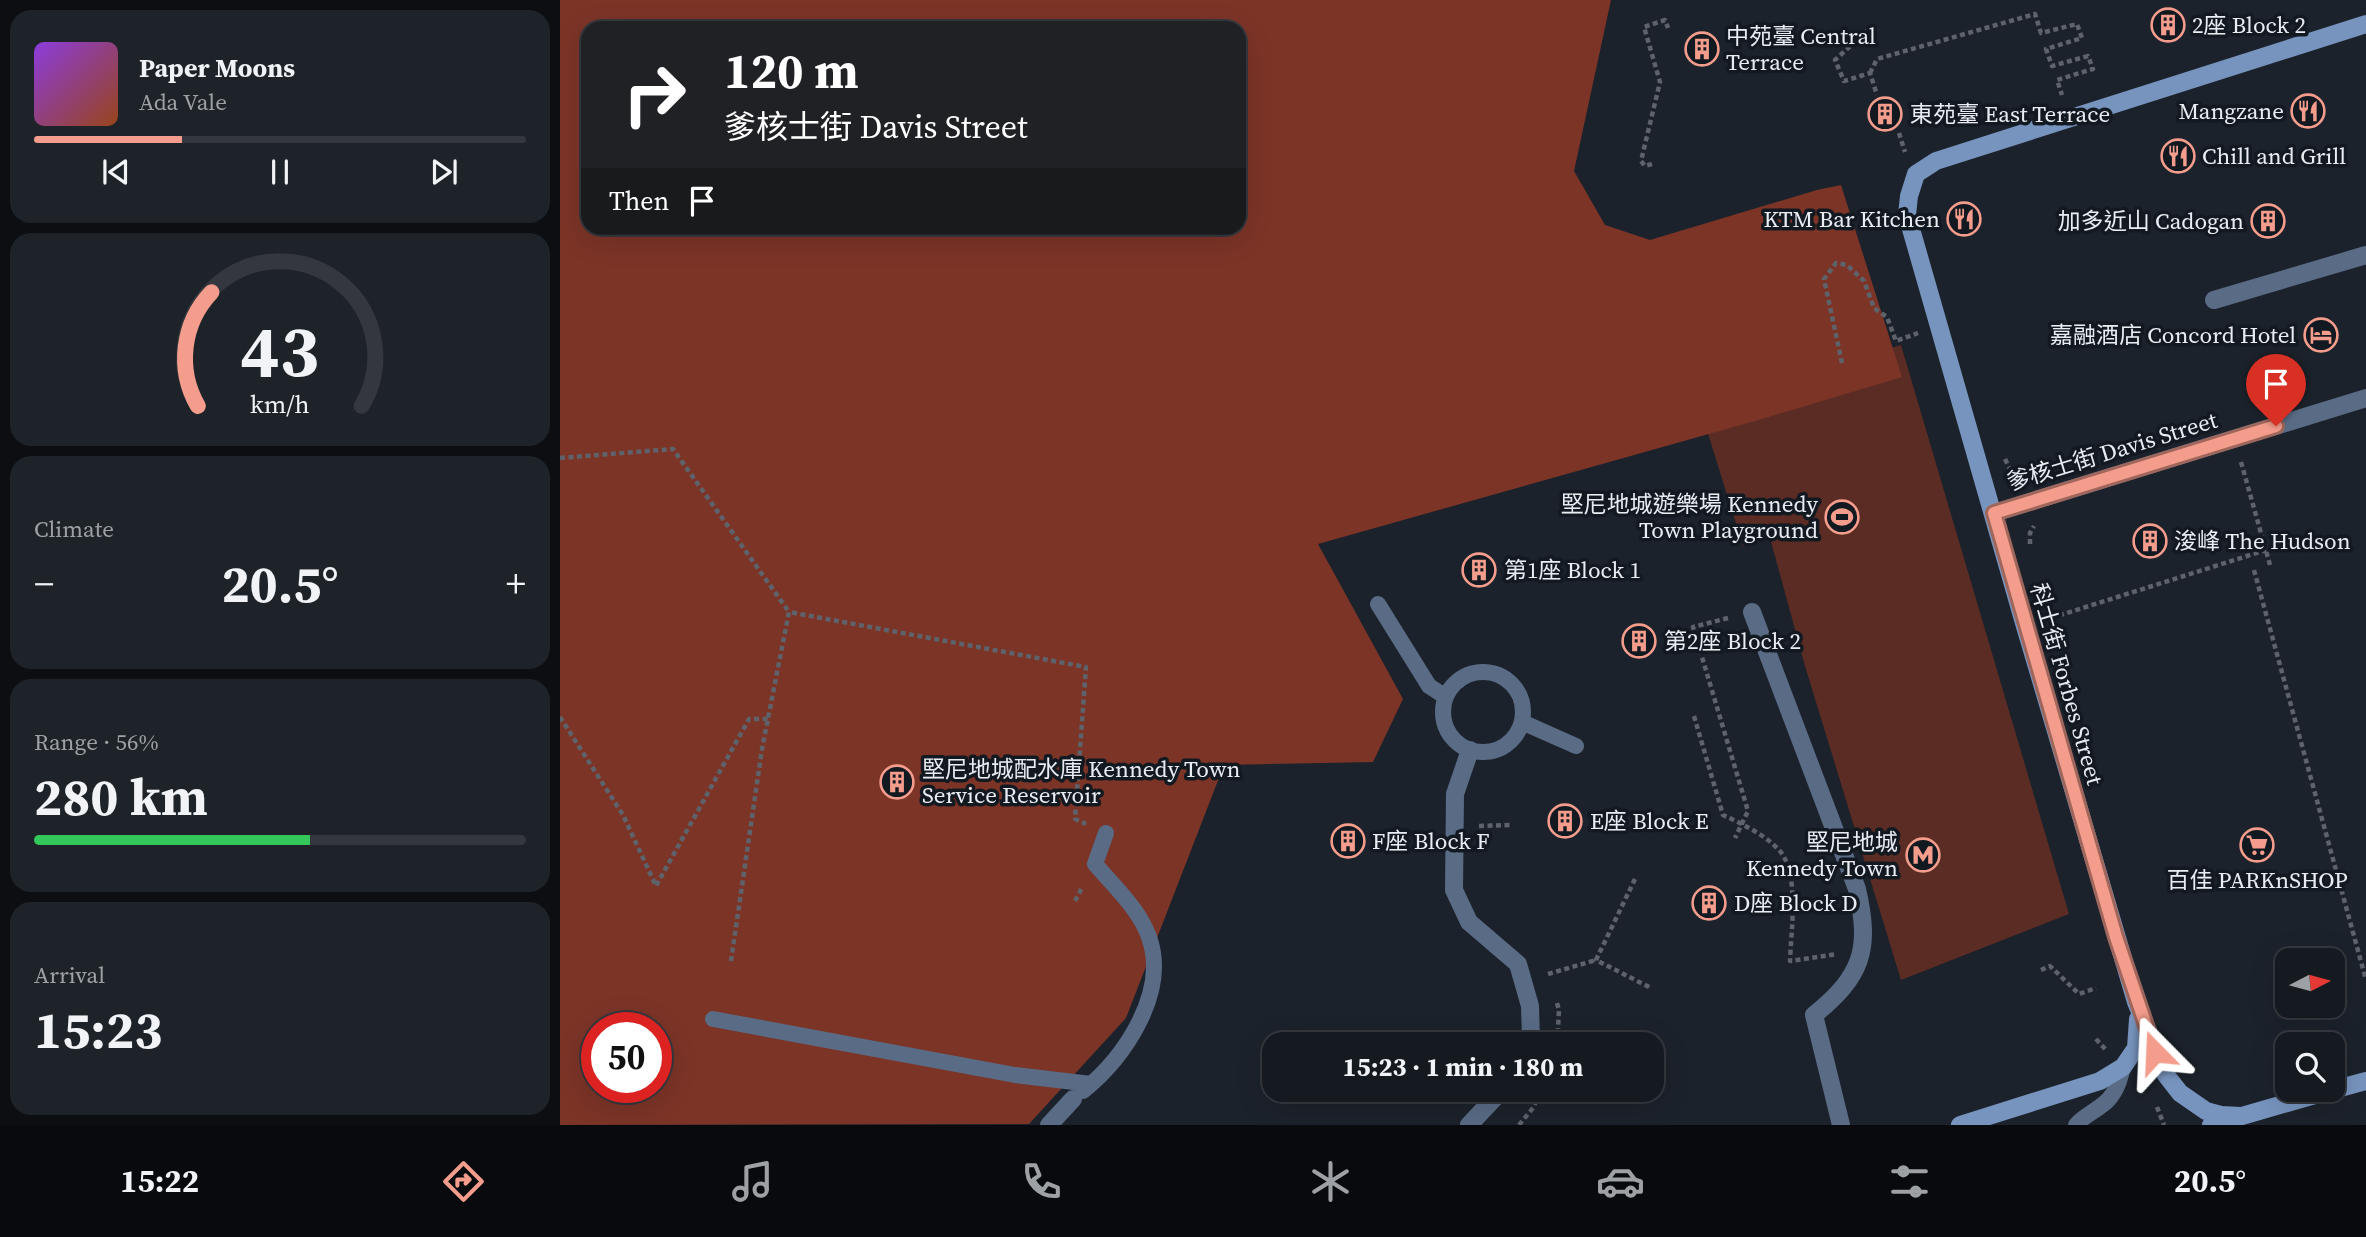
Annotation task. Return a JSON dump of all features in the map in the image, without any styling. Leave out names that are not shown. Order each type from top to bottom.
[{"type":"main road","name":"科士街 Forbes Street","points":[[2241,1116],[2206,1111],[2180,1093],[2165,1075],[2136,1002],[1907,215],[1909,196],[1916,174],[1936,161],[2366,24]]},
{"type":"main road","points":[[1961,1125],[2100,1081],[2123,1067],[2136,1048],[2139,1027],[2136,1002]]},
{"type":"main road","points":[[2345,1087],[2366,1081]]},
{"type":"main road","points":[[2211,1125],[2290,1102]]},
{"type":"street","points":[[2214,300],[2366,255]]},
{"type":"street","name":"爹核士街 Davis Street","points":[[1994,513],[2366,398]]},
{"type":"street","points":[[1752,612],[1857,889],[1863,913],[1862,951],[1854,974],[1839,995],[1814,1015],[1841,1125]]},
{"type":"street","points":[[1470,750],[1455,793],[1454,890],[1469,922],[1518,964],[1530,1006],[1531,1032]]},
{"type":"street","points":[[1049,1125],[1073,1099]]},
{"type":"street","points":[[1469,1125],[1491,1102]]},
{"type":"lane","points":[[1378,604],[1429,686],[1446,697]]},
{"type":"lane","points":[[1489,672],[1501,677],[1512,684],[1520,696],[1522,722],[1517,734],[1508,744],[1496,750],[1470,750],[1459,744],[1444,723],[1446,697],[1463,677],[1489,672]]},
{"type":"lane","points":[[1522,722],[1576,746]]},
{"type":"lane","points":[[1073,1099],[1091,1084],[1132,1037],[1141,1019],[1153,974],[1153,955],[1144,925],[1095,864],[1106,833]]},
{"type":"lane","points":[[713,1019],[1015,1075],[1091,1084]]},
{"type":"lane","points":[[2077,1125],[2084,1116],[2108,1100],[2118,1084],[2123,1067]]},
{"type":"path","points":[[1877,96],[1870,73],[1877,59],[2035,14],[2041,33],[2077,24],[2082,38],[2046,50],[2052,66],[2088,56],[2093,69],[2057,80],[2064,99]]},
{"type":"path","points":[[1652,164],[1645,166],[1641,161],[1660,82],[1644,27],[1665,20],[1668,28]]},
{"type":"path","points":[[1870,29],[1835,60],[1844,81],[1870,73]]},
{"type":"path","points":[[1900,136],[1905,152]]},
{"type":"path","points":[[1842,363],[1824,279],[1836,263],[1847,265],[1864,281],[1874,308],[1887,317],[1896,341],[1919,333]]},
{"type":"path","points":[[2001,447],[2014,477],[2025,479]]},
{"type":"path","points":[[560,458],[673,449],[789,612],[1086,667],[1075,819]]},
{"type":"path","points":[[2253,458],[2241,462],[2270,565]]},
{"type":"path","points":[[2033,555],[2029,542],[2030,533],[2034,526],[2047,522]]},
{"type":"path","points":[[2047,606],[2051,618],[2266,550]]},
{"type":"path","points":[[2254,570],[2366,980]]},
{"type":"path","points":[[731,961],[768,719],[789,612]]},
{"type":"path","points":[[1735,838],[1748,811],[1693,627],[1752,612]]},
{"type":"path","points":[[1694,716],[1723,816],[1742,824],[1772,844],[1780,850],[1787,862],[1791,884],[1790,961],[1862,951]]},
{"type":"path","points":[[560,717],[623,815],[656,886],[749,719],[768,719]]},
{"type":"path","points":[[1467,826],[1510,825]]},
{"type":"path","points":[[1595,960],[1634,879]]},
{"type":"path","points":[[1548,974],[1595,960],[1651,988]]},
{"type":"path","points":[[2040,970],[2050,966],[2079,994],[2096,988]]},
{"type":"path","points":[[1519,1125],[1536,1102]]},
{"type":"path","points":[[2161,1114],[2164,1125]]},
{"type":"shaded area","points":[[560,0],[1611,0],[1574,171],[1605,225],[1650,240],[1841,185],[1902,377],[1318,544],[1403,699],[1373,762],[1224,765],[1126,1018],[1029,1124],[560,1125]]},
{"type":"shaded area","points":[[1901,345],[2069,914],[1901,980],[1805,666],[1770,538],[1743,546],[1700,408]]},
{"type":"place","name":"2座 Block 2","points":[[2168,25]]},
{"type":"place","name":"中苑臺 Central Terrace","points":[[1702,49]]},
{"type":"place","name":"Mangzane","points":[[2308,111]]},
{"type":"place","name":"東苑臺 East Terrace","points":[[1885,114]]},
{"type":"place","name":"Chill and Grill","points":[[2178,156]]},
{"type":"place","name":"KTM Bar Kitchen","points":[[1964,219]]},
{"type":"place","name":"加多近山 Cadogan","points":[[2268,221]]},
{"type":"place","name":"嘉融酒店 Concord Hotel","points":[[2321,335]]},
{"type":"place","name":"堅尼地城遊樂場 Kennedy Town Playground","points":[[1842,517]]},
{"type":"place","name":"浚峰 The Hudson","points":[[2150,541]]},
{"type":"place","name":"第1座 Block 1","points":[[1479,570]]},
{"type":"place","name":"第2座 Block 2","points":[[1639,641]]},
{"type":"place","name":"堅尼地城配水庫 Kennedy Town Service Reservoir","points":[[897,782]]},
{"type":"place","name":"E座 Block E","points":[[1565,821]]},
{"type":"place","name":"F座 Block F","points":[[1348,841]]},
{"type":"place","name":"百佳 PARKnSHOP","points":[[2257,845]]},
{"type":"place","name":"堅尼地城 Kennedy Town","points":[[1923,855]]},
{"type":"place","name":"D座 Block D","points":[[1709,903]]},
{"type":"route","points":[[2155,1052],[2116,937],[1994,513],[2276,426]]}]
